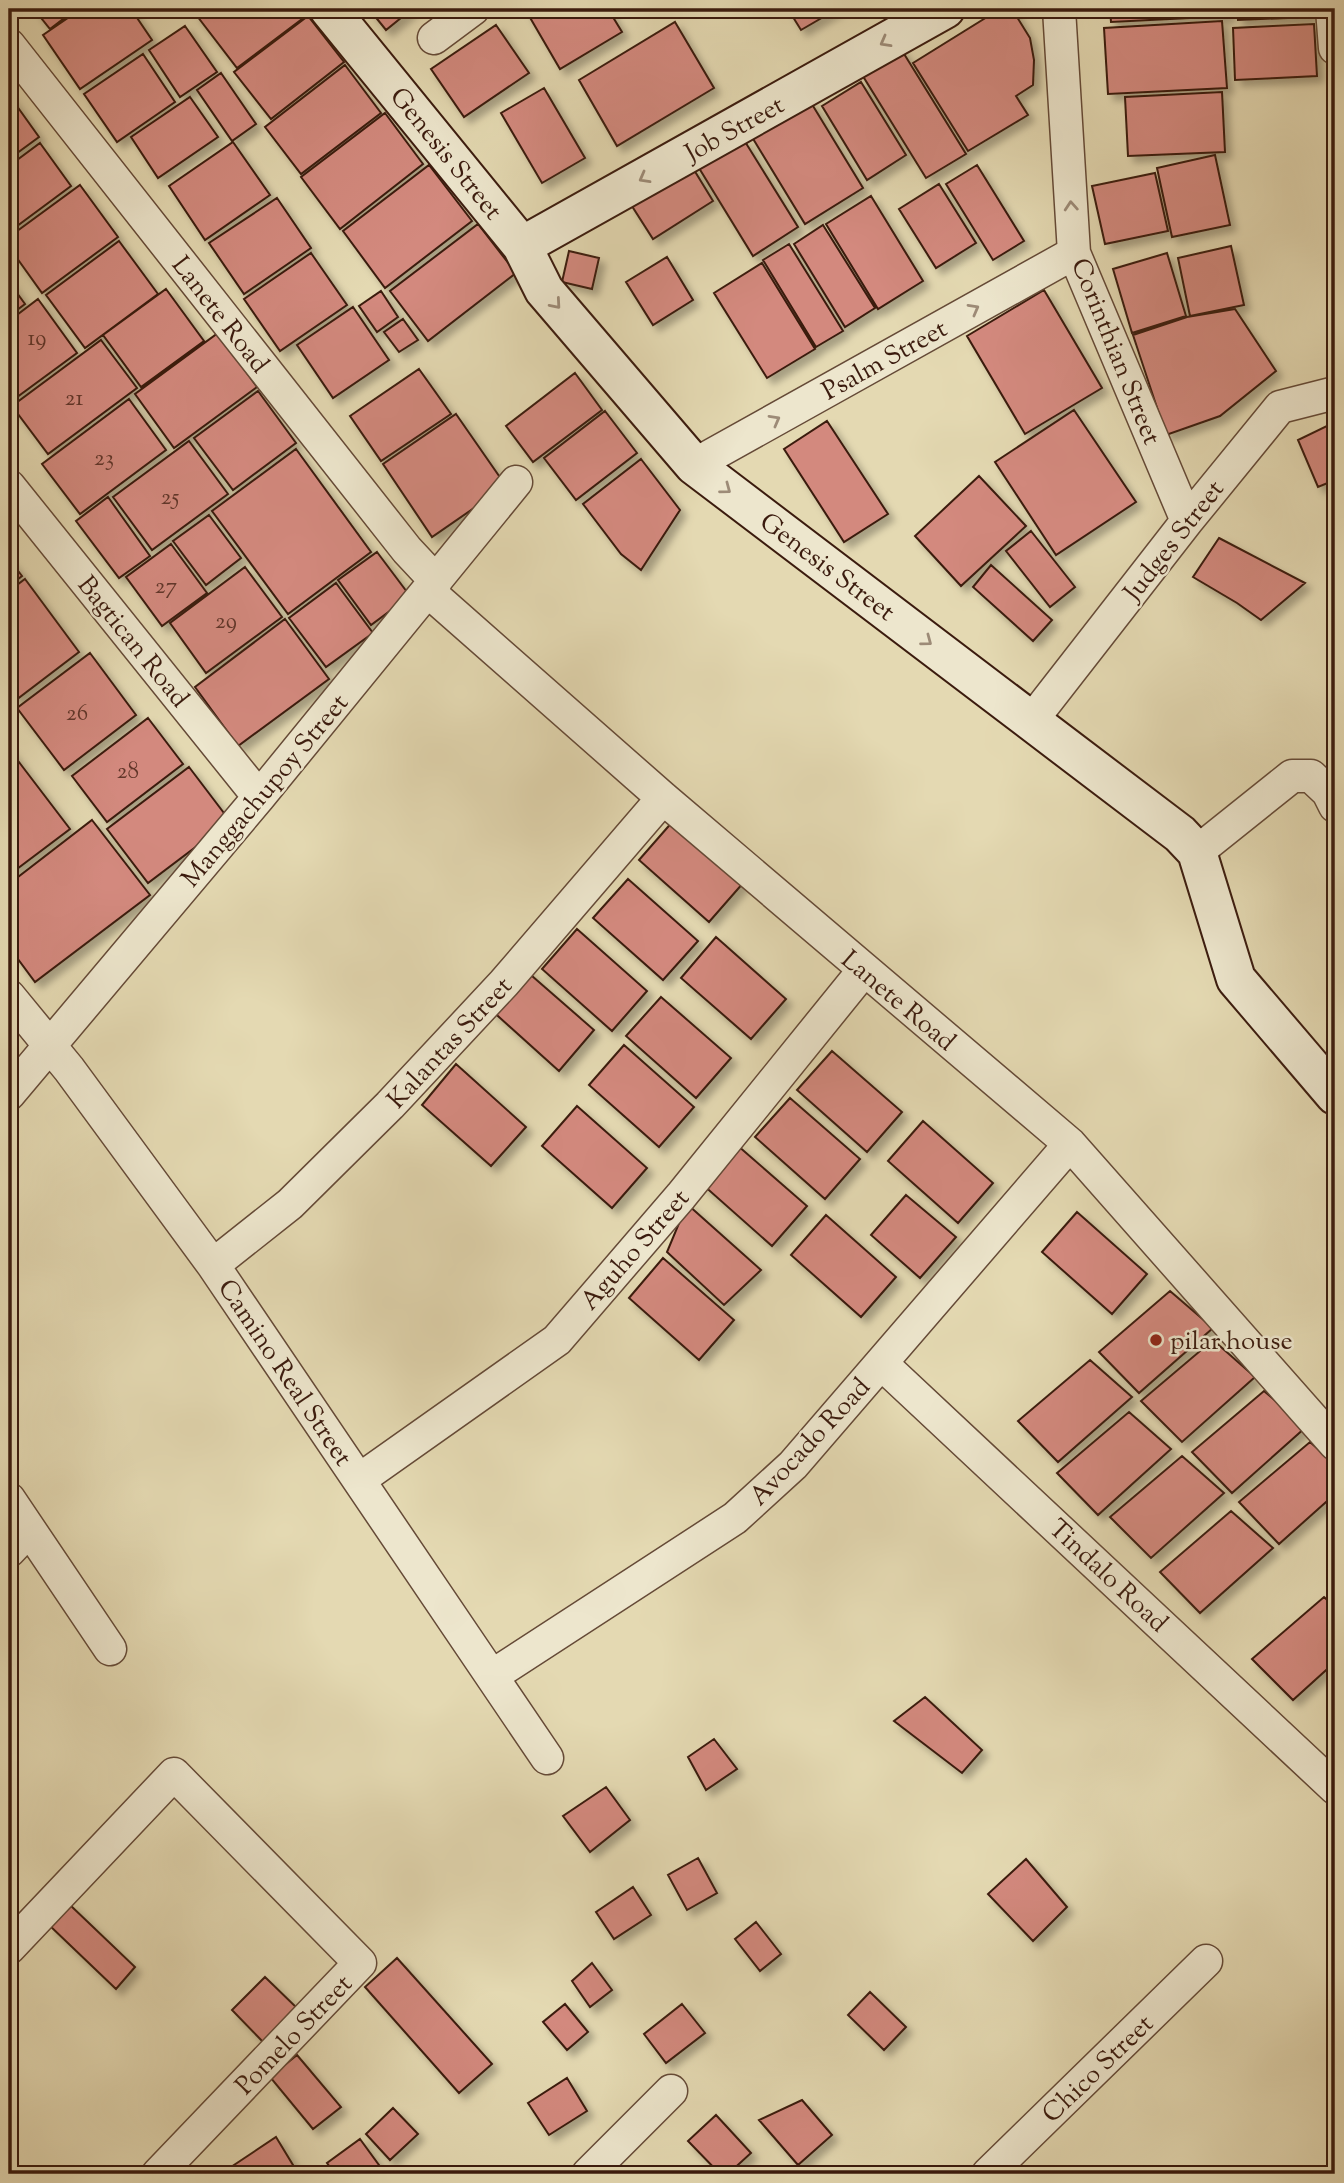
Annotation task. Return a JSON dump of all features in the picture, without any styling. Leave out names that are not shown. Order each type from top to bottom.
[{"type":"street","name":"Genesis Street","points":[[329,9],[522,246],[544,290],[694,465],[1032,720],[1180,834],[1197,852],[1236,979],[1335,1095]]},
{"type":"street","points":[[434,38],[473,9]]},
{"type":"street","name":"Job Street","points":[[522,246],[945,9]]},
{"type":"street","name":"Corinthian Street","points":[[1059,9],[1074,253],[1187,521]]},
{"type":"street","points":[[1332,9],[1335,48]]},
{"type":"street","name":"Lanete Road","points":[[9,45],[398,539],[432,586],[663,798],[1070,1144],[1335,1444]]},
{"type":"street","name":"Psalm Street","points":[[694,465],[1074,253]]},
{"type":"street","name":"Judges Street","points":[[1032,720],[1280,407],[1335,393]]},
{"type":"street","name":"Manggachupoy Street","points":[[9,1094],[259,797],[516,482]]},
{"type":"street","name":"Bagtican Road","points":[[9,486],[259,797]]},
{"type":"street","points":[[1197,852],[1292,776],[1311,776],[1328,792],[1335,806]]},
{"type":"street","name":"Kalantas Street","points":[[213,1265],[289,1204],[390,1105],[504,983],[663,798]]},
{"type":"street","name":"Aguho Street","points":[[359,1480],[557,1340],[681,1196],[864,970]]},
{"type":"street","name":"Camino Real Street","points":[[9,996],[50,1046],[213,1265],[547,1758]]},
{"type":"street","name":"Avocado Road","points":[[492,1676],[735,1518],[793,1465],[1070,1144]]},
{"type":"street","name":"Tindalo Road","points":[[882,1364],[992,1464],[1335,1788]]},
{"type":"street","points":[[9,1499],[19,1540],[110,1649]]},
{"type":"street","name":"Pomelo Street","points":[[9,1948],[174,1774],[360,1964],[158,2174]]},
{"type":"street","name":"Chico Street","points":[[988,2174],[1206,1961]]},
{"type":"street","points":[[588,2174],[671,2091]]},
{"type":"building","points":[[34,9],[76,9],[50,29]]},
{"type":"building","points":[[81,9],[131,9],[152,40],[80,89],[43,35]]},
{"type":"building","points":[[198,9],[300,9],[306,16],[237,68],[194,12]]},
{"type":"building","points":[[369,9],[412,9],[386,30]]},
{"type":"building","points":[[525,9],[608,9],[622,32],[560,69]]},
{"type":"building","points":[[788,9],[837,9],[801,30]]},
{"type":"building","points":[[1000,9],[1012,9],[1030,38],[1034,60],[1033,85],[1016,96],[1028,115],[968,151],[913,63]]},
{"type":"building","points":[[1110,9],[1228,9],[1229,16],[1111,22]]},
{"type":"building","points":[[1237,9],[1311,9],[1311,17],[1238,20]]},
{"type":"building","points":[[308,16],[344,62],[271,119],[234,72]]},
{"type":"building","points":[[1222,21],[1227,88],[1108,94],[1104,28]]},
{"type":"building","points":[[675,22],[714,88],[617,146],[579,80]]},
{"type":"building","points":[[1314,24],[1317,76],[1235,80],[1233,28]]},
{"type":"building","points":[[496,25],[529,73],[464,117],[431,69]]},
{"type":"building","points":[[185,26],[217,72],[180,97],[149,50]]},
{"type":"building","points":[[901,49],[966,154],[926,178],[861,73]]},
{"type":"building","points":[[143,54],[175,102],[117,142],[84,94]]},
{"type":"building","points":[[345,65],[381,113],[301,174],[265,127]]},
{"type":"building","points":[[221,73],[256,124],[232,141],[197,90]]},
{"type":"building","points":[[861,82],[906,155],[867,180],[822,106]]},
{"type":"building","points":[[544,88],[585,158],[542,183],[501,113]]},
{"type":"building","points":[[1222,92],[1225,152],[1128,156],[1125,97]]},
{"type":"building","points":[[9,95],[39,137],[9,159]]},
{"type":"building","points":[[190,97],[218,137],[158,178],[131,137]]},
{"type":"building","points":[[810,101],[863,188],[805,224],[752,137]]},
{"type":"building","points":[[385,113],[423,164],[340,229],[301,177]]},
{"type":"building","points":[[744,140],[798,227],[753,256],[699,168]]},
{"type":"building","points":[[233,142],[270,195],[205,240],[169,186]]},
{"type":"building","points":[[40,143],[71,186],[9,232],[9,166]]},
{"type":"building","points":[[1215,155],[1230,225],[1172,237],[1157,168]]},
{"type":"building","points":[[429,165],[472,221],[385,288],[343,231]]},
{"type":"building","points":[[691,165],[713,201],[653,239],[630,203]]},
{"type":"building","points":[[977,165],[1024,241],[993,260],[946,184]]},
{"type":"building","points":[[1155,173],[1168,231],[1105,244],[1092,186]]},
{"type":"building","points":[[939,184],[976,243],[936,268],[899,209]]},
{"type":"building","points":[[80,185],[118,237],[42,293],[9,247],[9,237]]},
{"type":"building","points":[[871,196],[923,281],[878,309],[826,224]]},
{"type":"building","points":[[277,198],[311,248],[244,294],[209,243]]},
{"type":"building","points":[[478,224],[516,273],[428,341],[390,291]]},
{"type":"building","points":[[823,225],[875,308],[845,327],[794,244]]},
{"type":"building","points":[[119,241],[158,294],[85,348],[46,295]]},
{"type":"building","points":[[789,244],[843,331],[816,347],[763,260]]},
{"type":"building","points":[[1231,246],[1244,305],[1190,316],[1178,258]]},
{"type":"building","points":[[569,251],[599,258],[592,289],[562,282]]},
{"type":"building","points":[[311,253],[347,305],[280,351],[244,299]]},
{"type":"building","points":[[1167,253],[1186,316],[1132,333],[1113,269]]},
{"type":"building","points":[[667,257],[693,300],[653,325],[626,282]]},
{"type":"building","points":[[762,263],[815,349],[767,378],[714,293]]},
{"type":"building","points":[[9,282],[25,304],[9,316]]},
{"type":"building","points":[[166,289],[204,341],[141,387],[103,335]]},
{"type":"building","points":[[1044,290],[1102,388],[1025,434],[967,336]]},
{"type":"building","points":[[381,291],[398,317],[377,332],[359,306]]},
{"type":"building","points":[[38,299],[77,353],[9,403],[9,321]]},
{"type":"building","points":[[353,307],[389,360],[333,398],[297,345]]},
{"type":"building","points":[[1235,309],[1276,371],[1220,416],[1166,435],[1133,335],[1187,317]]},
{"type":"building","points":[[403,319],[418,340],[399,352],[384,332]]},
{"type":"building","points":[[218,333],[257,387],[174,448],[135,394]]},
{"type":"building","points":[[101,340],[137,388],[48,454],[12,406]]},
{"type":"building","points":[[419,369],[451,414],[381,461],[350,416]]},
{"type":"building","points":[[575,373],[602,410],[533,462],[506,426]]},
{"type":"building","points":[[258,391],[296,443],[233,490],[194,438]]},
{"type":"building","points":[[129,399],[166,450],[80,514],[42,464]]},
{"type":"building","points":[[1074,410],[1136,502],[1056,555],[995,462]]},
{"type":"building","points":[[605,411],[637,453],[576,500],[544,458]]},
{"type":"building","points":[[456,414],[506,486],[432,537],[383,464]]},
{"type":"building","points":[[827,421],[888,514],[844,542],[784,449]]},
{"type":"building","points":[[1335,422],[1335,480],[1318,487],[1298,440]]},
{"type":"building","points":[[189,441],[228,494],[152,550],[113,497]]},
{"type":"building","points":[[296,449],[371,552],[288,614],[212,511]]},
{"type":"building","points":[[641,459],[680,510],[641,570],[621,554],[583,504]]},
{"type":"building","points":[[979,476],[1026,526],[961,586],[915,536]]},
{"type":"building","points":[[108,497],[150,556],[119,578],[76,521]]},
{"type":"building","points":[[209,515],[241,558],[206,585],[173,541]]},
{"type":"building","points":[[1031,531],[1075,587],[1050,607],[1006,551]]},
{"type":"building","points":[[1219,538],[1305,583],[1261,620],[1193,577]]},
{"type":"building","points":[[171,544],[207,593],[162,626],[126,577]]},
{"type":"building","points":[[377,552],[410,596],[371,625],[338,580]]},
{"type":"building","points":[[9,559],[22,576],[9,586]]},
{"type":"building","points":[[991,565],[1052,620],[1033,641],[973,587]]},
{"type":"building","points":[[245,567],[282,617],[206,673],[170,623]]},
{"type":"building","points":[[25,579],[79,652],[16,700],[9,690],[9,591]]},
{"type":"building","points":[[336,583],[373,633],[326,667],[289,618]]},
{"type":"building","points":[[285,619],[329,679],[238,746],[195,687]]},
{"type":"building","points":[[90,653],[136,715],[64,770],[17,708]]},
{"type":"building","points":[[148,718],[183,764],[107,822],[72,776]]},
{"type":"building","points":[[9,749],[70,829],[9,875]]},
{"type":"building","points":[[189,767],[230,821],[148,883],[107,829]]},
{"type":"building","points":[[92,820],[150,895],[35,982],[9,947],[9,884]]},
{"type":"building","points":[[674,820],[744,882],[709,922],[639,860]]},
{"type":"building","points":[[628,879],[698,941],[663,980],[593,918]]},
{"type":"building","points":[[577,929],[647,991],[612,1031],[542,969]]},
{"type":"building","points":[[716,937],[786,999],[751,1039],[681,978]]},
{"type":"building","points":[[524,969],[594,1030],[559,1071],[489,1008]]},
{"type":"building","points":[[661,997],[731,1058],[696,1098],[626,1036]]},
{"type":"building","points":[[624,1045],[694,1107],[659,1147],[589,1085]]},
{"type":"building","points":[[832,1051],[902,1112],[867,1152],[797,1090]]},
{"type":"building","points":[[456,1064],[526,1127],[491,1166],[422,1105]]},
{"type":"building","points":[[790,1098],[860,1159],[825,1199],[755,1137]]},
{"type":"building","points":[[577,1106],[647,1168],[612,1208],[542,1146]]},
{"type":"building","points":[[923,1121],[993,1183],[958,1223],[888,1161]]},
{"type":"building","points":[[737,1145],[807,1206],[772,1246],[702,1184]]},
{"type":"building","points":[[906,1195],[956,1237],[920,1278],[871,1235]]},
{"type":"building","points":[[687,1204],[761,1270],[724,1305],[667,1252]]},
{"type":"building","points":[[1077,1212],[1147,1274],[1112,1314],[1042,1252]]},
{"type":"building","points":[[826,1215],[896,1277],[861,1317],[791,1255]]},
{"type":"building","points":[[663,1258],[734,1320],[699,1360],[629,1298]]},
{"type":"building","name":"pilar house","points":[[1170,1291],[1213,1328],[1139,1393],[1099,1352]]},
{"type":"building","points":[[1213,1340],[1255,1377],[1182,1442],[1141,1401]]},
{"type":"building","points":[[1090,1360],[1132,1397],[1058,1462],[1018,1421]]},
{"type":"building","points":[[1264,1391],[1306,1427],[1232,1493],[1192,1452]]},
{"type":"building","points":[[1129,1412],[1171,1449],[1098,1515],[1057,1473]]},
{"type":"building","points":[[1310,1442],[1335,1464],[1335,1494],[1279,1544],[1239,1502]]},
{"type":"building","points":[[1182,1456],[1224,1493],[1151,1558],[1110,1517]]},
{"type":"building","points":[[1231,1511],[1273,1548],[1200,1613],[1160,1572]]},
{"type":"building","points":[[1324,1597],[1335,1607],[1335,1662],[1293,1700],[1252,1659]]},
{"type":"building","points":[[925,1697],[982,1750],[962,1773],[894,1721]]},
{"type":"building","points":[[714,1739],[737,1769],[706,1790],[688,1757]]},
{"type":"building","points":[[606,1787],[630,1820],[590,1852],[563,1816]]},
{"type":"building","points":[[698,1858],[717,1893],[687,1910],[668,1875]]},
{"type":"building","points":[[1026,1859],[1067,1907],[1033,1941],[988,1894]]},
{"type":"building","points":[[633,1887],[651,1915],[614,1939],[596,1912]]},
{"type":"building","points":[[69,1904],[135,1967],[116,1989],[49,1925]]},
{"type":"building","points":[[756,1922],[781,1954],[760,1971],[735,1939]]},
{"type":"building","points":[[397,1958],[492,2064],[459,2093],[365,1987]]},
{"type":"building","points":[[592,1963],[612,1990],[590,2007],[572,1981]]},
{"type":"building","points":[[265,1977],[299,2010],[265,2044],[232,2010]]},
{"type":"building","points":[[870,1992],[906,2027],[884,2050],[848,2015]]},
{"type":"building","points":[[565,2004],[588,2032],[567,2050],[543,2022]]},
{"type":"building","points":[[682,2004],[705,2033],[666,2063],[644,2034]]},
{"type":"building","points":[[297,2055],[341,2107],[313,2129],[270,2077]]},
{"type":"building","points":[[567,2078],[587,2111],[549,2135],[528,2103]]},
{"type":"building","points":[[802,2100],[832,2135],[798,2165],[759,2120]]},
{"type":"building","points":[[393,2108],[418,2134],[390,2160],[366,2134]]},
{"type":"building","points":[[716,2115],[751,2153],[728,2174],[720,2174],[688,2141]]},
{"type":"building","points":[[276,2137],[296,2170],[289,2174],[227,2174],[225,2171]]},
{"type":"building","points":[[360,2139],[384,2172],[335,2174],[327,2163]]},
{"type":"place","name":"pilar house","points":[[1156,1340]]}]
